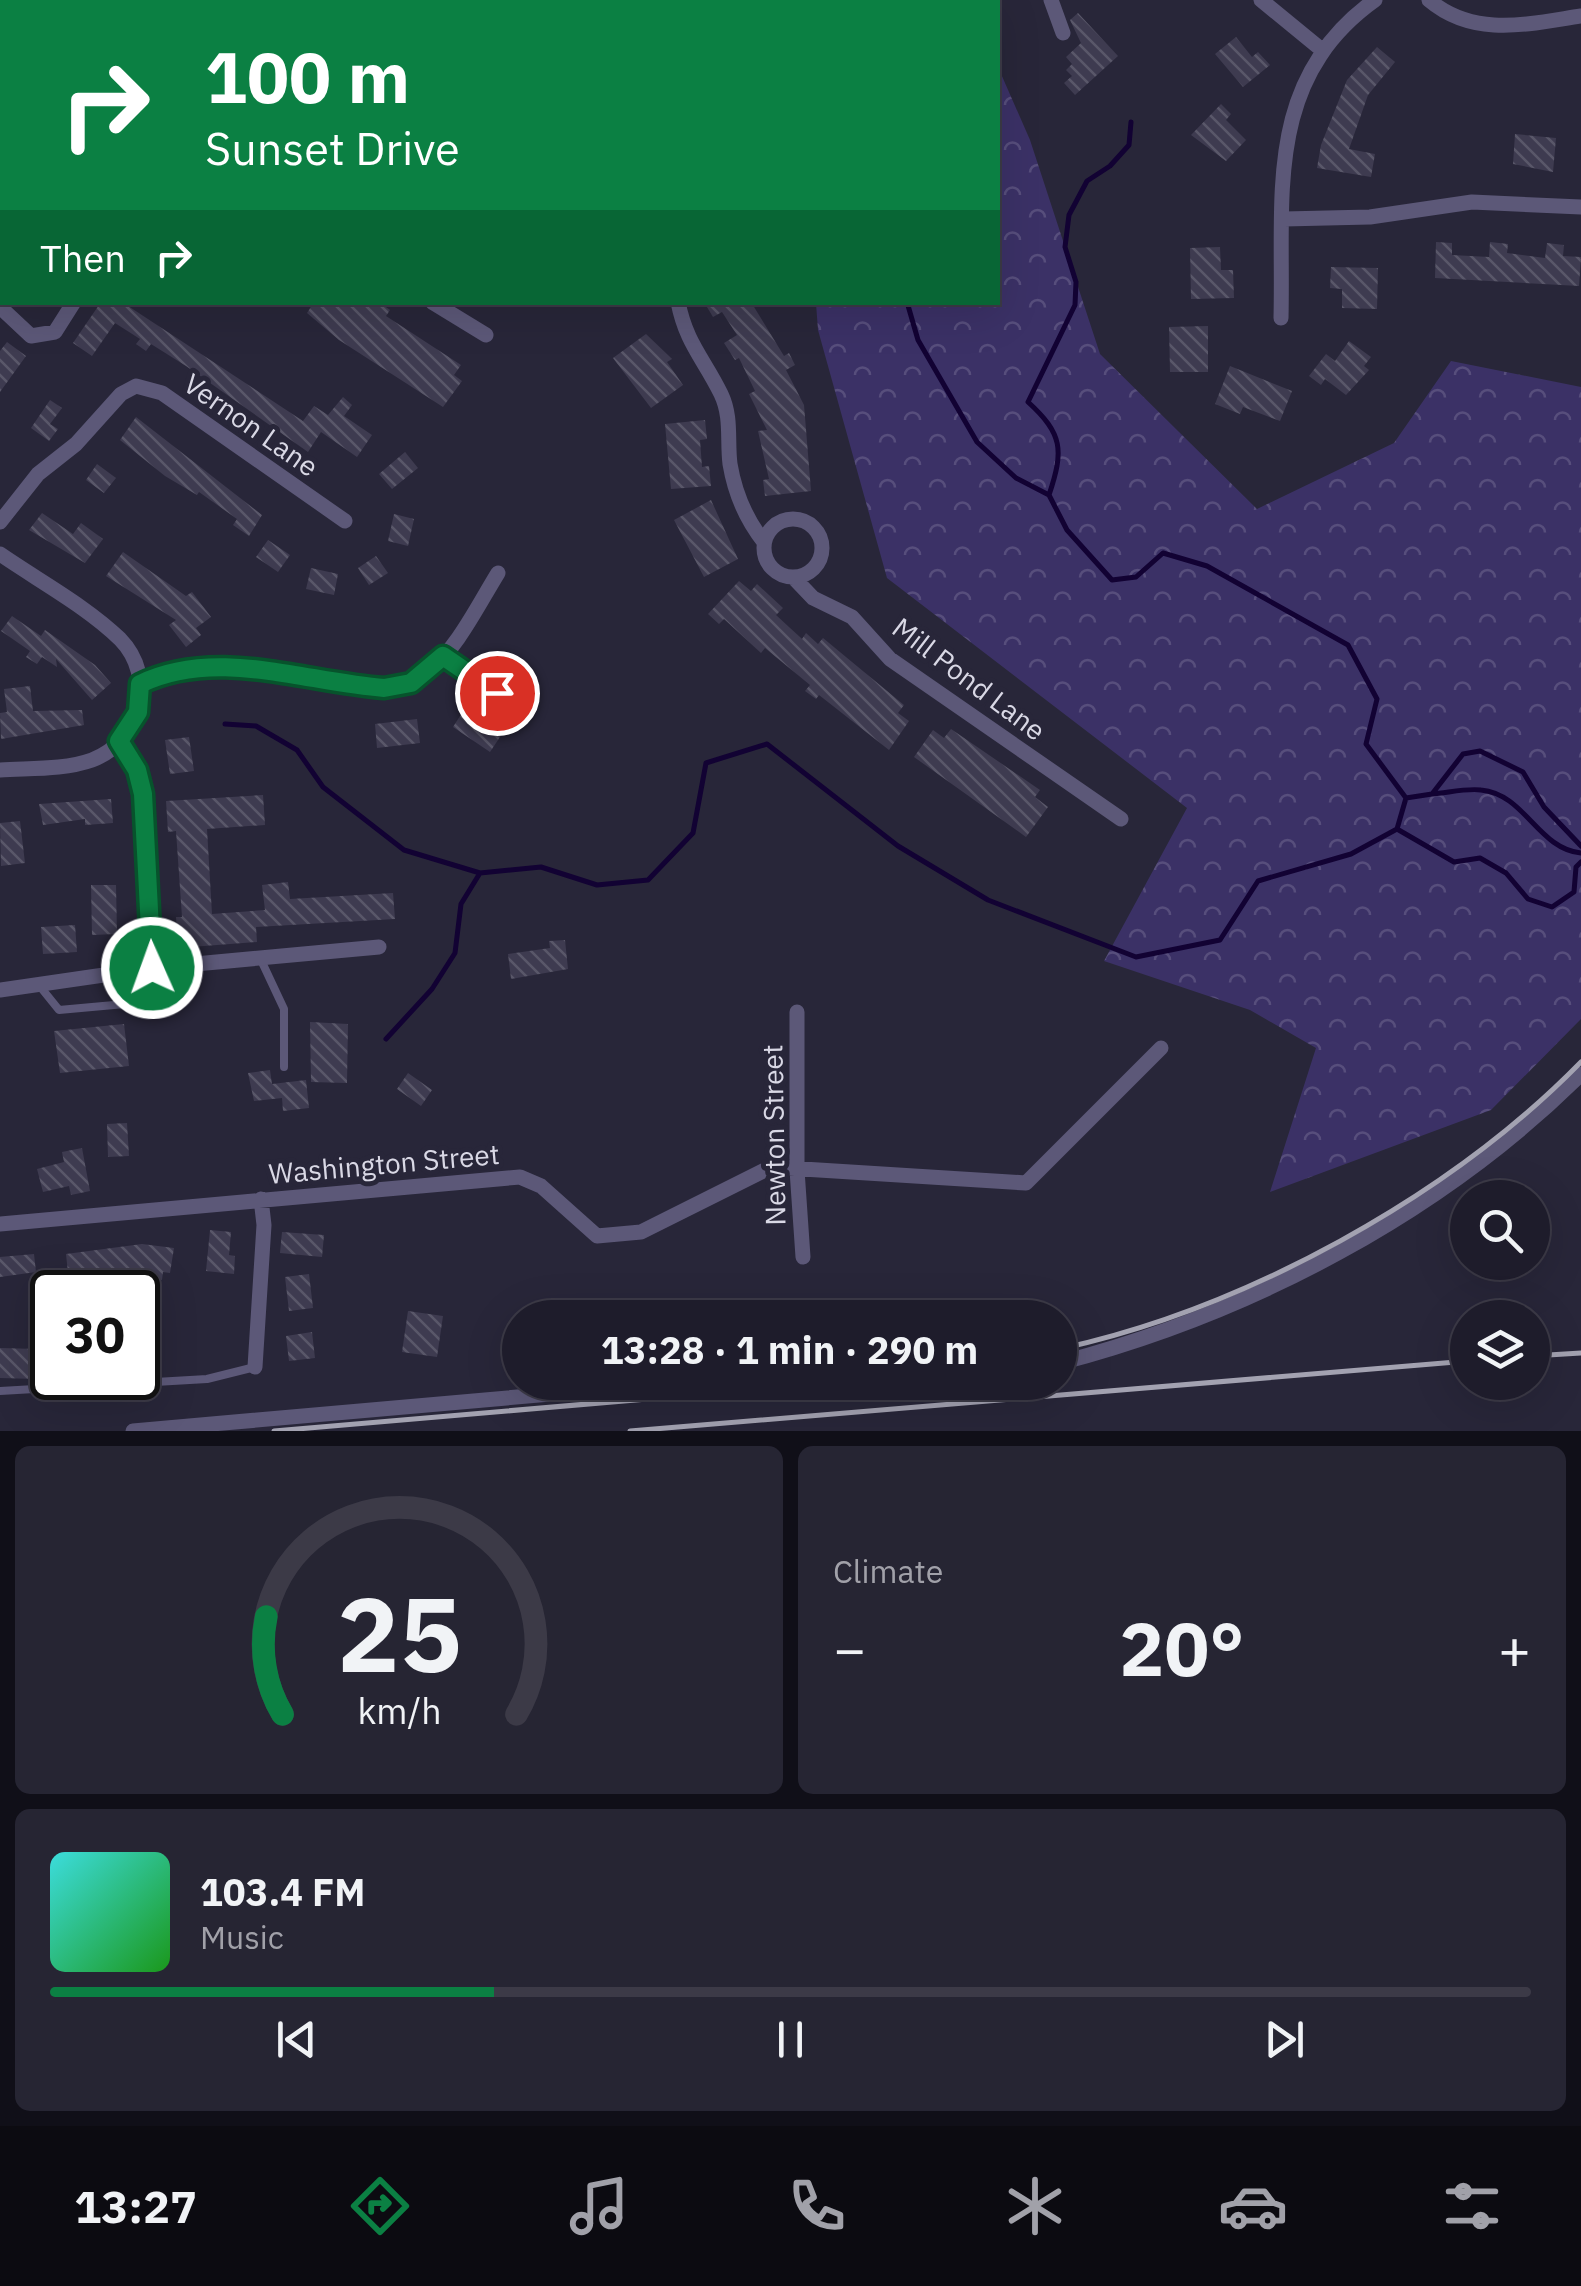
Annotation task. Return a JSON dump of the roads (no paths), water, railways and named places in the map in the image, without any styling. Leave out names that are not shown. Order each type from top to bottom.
[{"type":"street","points":[[1052,0],[1062,33]]},
{"type":"street","points":[[1262,0],[1322,50]]},
{"type":"street","points":[[1281,318],[1282,180],[1291,111],[1322,50],[1349,19],[1375,0]]},
{"type":"street","points":[[1429,0],[1460,19],[1488,26],[1581,16]]},
{"type":"street","points":[[1284,219],[1370,218],[1472,202],[1581,207]]},
{"type":"street","points":[[1,305],[31,336],[55,332],[72,305]]},
{"type":"street","points":[[437,305],[486,335]]},
{"type":"street","name":"Mill Pond Lane","points":[[679,305],[684,336],[722,396],[730,426],[730,463],[744,516],[764,542],[770,566],[793,577],[813,598],[852,617],[890,660],[1121,819]]},
{"type":"street","name":"Vernon Lane","points":[[0,522],[38,474],[76,444],[121,394],[136,386],[162,393],[345,521]]},
{"type":"street","points":[[764,542],[781,521],[800,519],[816,529],[821,556],[810,571],[793,577]]},
{"type":"street","points":[[0,554],[118,638],[133,658],[141,692],[134,723],[104,754],[81,763],[0,770]]},
{"type":"street","points":[[141,692],[176,669],[206,666],[384,688],[411,683],[443,656],[498,573]]},
{"type":"street","points":[[119,741],[137,770],[143,794],[152,968]]},
{"type":"street","points":[[0,990],[152,968],[380,947]]},
{"type":"street","name":"Newton Street","points":[[797,1012],[797,1170],[803,1257]]},
{"type":"street","name":"Washington Street","points":[[0,1224],[520,1177],[541,1186],[597,1236],[641,1232],[771,1167],[1026,1183],[1161,1048]]},
{"type":"street","points":[[1077,1358],[1131,1344],[1241,1300],[1338,1252],[1473,1166],[1581,1074]]},
{"type":"street","points":[[254,1367],[264,1225],[261,1199]]},
{"type":"street","points":[[133,1431],[502,1398]]},
{"type":"lane","points":[[443,656],[497,693]]},
{"type":"lane","points":[[261,960],[284,1009],[284,1067]]},
{"type":"lane","points":[[38,984],[59,1010],[136,1003],[152,968]]},
{"type":"lane","points":[[0,1390],[208,1379],[254,1367]]},
{"type":"waterway","points":[[1049,495],[1057,466],[1057,444],[1048,424],[1028,402],[1075,305],[1076,282],[1065,247],[1069,215],[1087,181],[1110,166],[1129,145],[1131,122]]},
{"type":"waterway","points":[[908,305],[918,340],[977,442],[1016,478],[1049,495],[1067,530],[1112,580],[1136,577],[1163,553],[1207,566],[1348,645],[1377,699],[1366,744],[1406,798],[1397,829],[1454,862],[1480,858],[1506,873],[1528,899],[1552,907],[1574,892],[1576,867],[1581,862]]},
{"type":"waterway","points":[[225,724],[256,726],[297,750],[323,787],[404,850],[480,873]]},
{"type":"waterway","points":[[386,1039],[432,989],[455,953],[461,904],[480,873],[541,867],[597,885],[648,880],[693,833],[706,763],[767,744],[898,846],[988,900],[1136,957],[1220,940],[1258,881],[1351,854],[1397,829]]},
{"type":"waterway","points":[[1406,798],[1432,794],[1463,754],[1480,751],[1523,772],[1544,807],[1581,846]]},
{"type":"waterway","points":[[1432,794],[1475,790],[1496,794],[1521,811],[1553,842],[1581,853]]},
{"type":"railway","points":[[1077,1345],[1200,1306],[1340,1241],[1407,1202],[1470,1158],[1581,1062]]},
{"type":"railway","points":[[1550,1355],[1581,1353]]},
{"type":"railway","points":[[630,1431],[1450,1363]]},
{"type":"railway","points":[[274,1431],[635,1400]]}]
